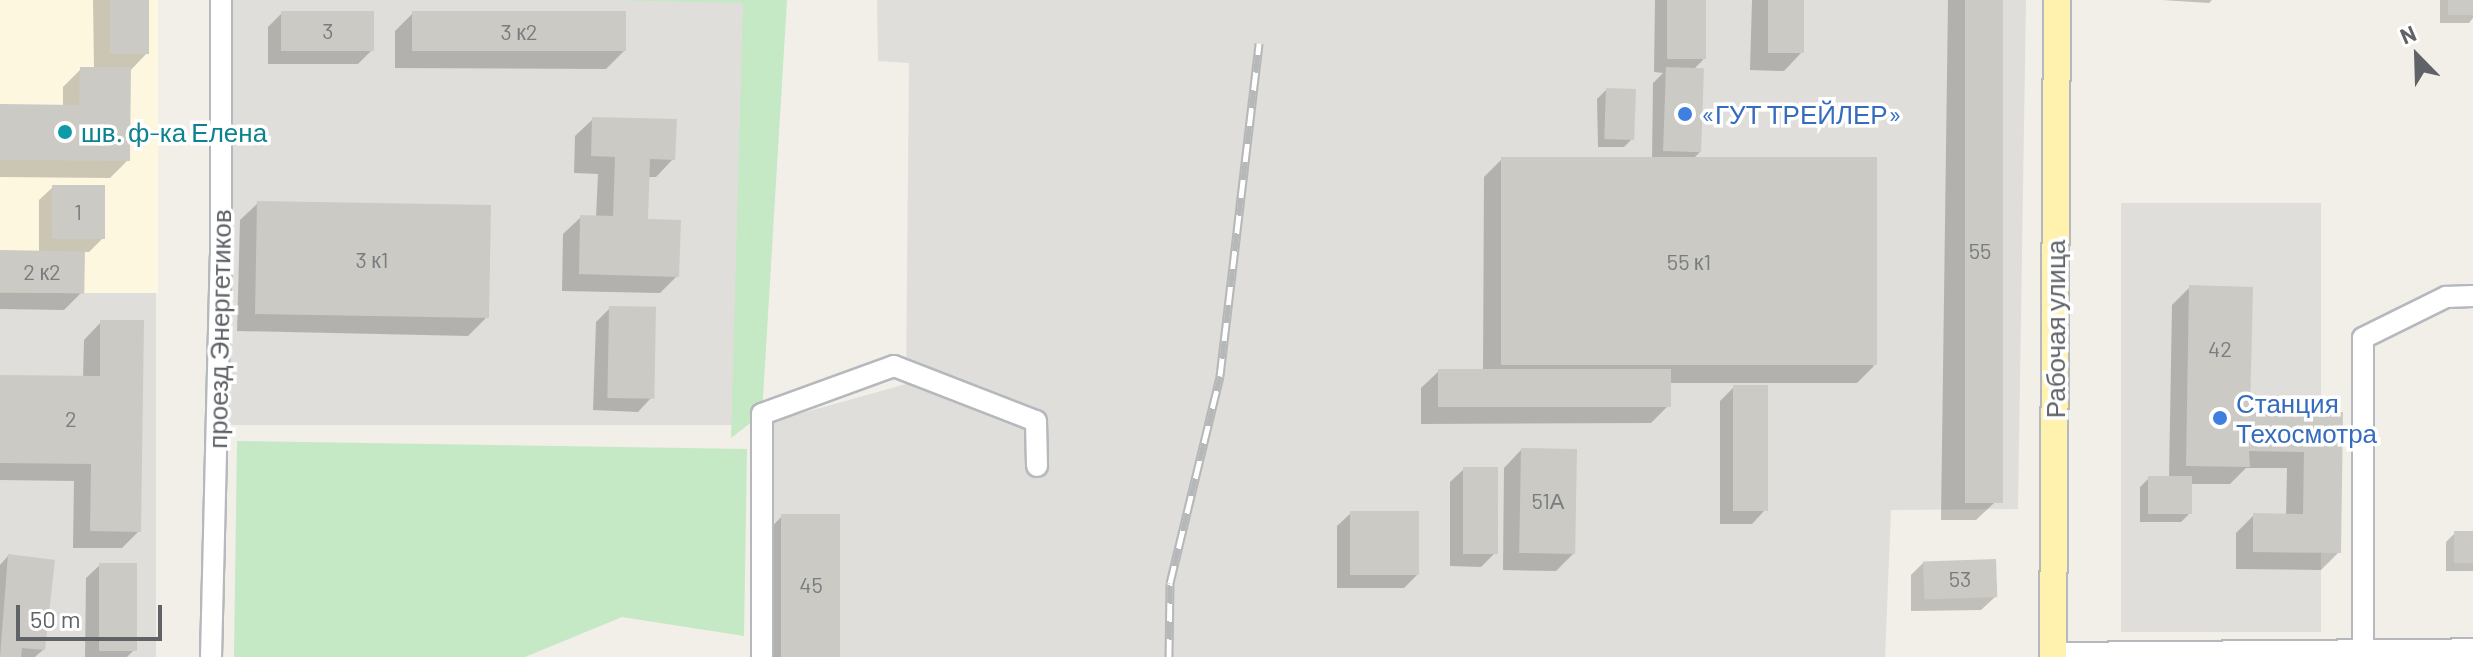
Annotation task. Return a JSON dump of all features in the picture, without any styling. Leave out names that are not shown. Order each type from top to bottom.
[{"type":"main road","name":"Рабочая улица","points":[[2053,655],[2057,0]]},
{"type":"street","name":"проезд Энергетиков","points":[[211,657],[221,256],[221,0]]},
{"type":"street","points":[[2363,650],[2363,338],[2446,297],[2473,296]]},
{"type":"street","points":[[762,657],[762,414],[894,366],[1036,421],[1037,466]]},
{"type":"street","points":[[2053,655],[2473,649]]},
{"type":"shaded area","points":[[0,0],[158,0],[158,293],[0,293]]},
{"type":"shaded area","points":[[221,0],[743,0],[743,425],[221,425]]},
{"type":"shaded area","points":[[877,0],[2026,0],[2018,509],[1891,510],[1885,657],[774,657],[774,421],[906,384],[909,63],[878,61]]},
{"type":"shaded area","name":"Станция Техосмотра","points":[[2121,203],[2321,203],[2321,632],[2121,632]]},
{"type":"shaded area","points":[[0,293],[156,293],[156,657],[0,657]]},
{"type":"green space","points":[[607,0],[787,0],[762,414],[731,438],[743,3]]},
{"type":"green space","points":[[237,441],[747,449],[744,636],[622,617],[525,657],[234,657]]},
{"type":"building","points":[[110,0],[149,0],[149,54],[110,54]]},
{"type":"building","points":[[1667,0],[1706,0],[1706,59],[1667,59]]},
{"type":"building","points":[[1768,0],[1804,0],[1804,53],[1768,53]]},
{"type":"building","points":[[1965,0],[2003,0],[2003,503],[1965,503]]},
{"type":"building","points":[[2448,0],[2473,0],[2473,15],[2448,15]]},
{"type":"building","points":[[281,11],[374,11],[374,51],[281,51]]},
{"type":"building","points":[[412,11],[626,11],[626,51],[412,51]]},
{"type":"building","name":"шв. ф-ка Елена","points":[[80,67],[131,67],[130,161],[0,160],[0,104],[79,105]]},
{"type":"building","points":[[1666,67],[1704,68],[1701,152],[1663,151]]},
{"type":"building","points":[[1606,88],[1636,89],[1634,140],[1604,139]]},
{"type":"building","points":[[592,117],[677,119],[675,160],[650,159],[648,219],[681,220],[679,277],[579,274],[580,215],[613,216],[615,157],[591,156]]},
{"type":"building","points":[[1501,157],[1877,157],[1877,365],[1501,365]]},
{"type":"building","points":[[52,185],[105,185],[105,239],[52,239]]},
{"type":"building","points":[[257,201],[491,205],[489,318],[255,314]]},
{"type":"building","points":[[0,250],[85,251],[84,293],[0,292]]},
{"type":"building","points":[[2189,285],[2253,287],[2250,411],[2343,412],[2341,553],[2253,552],[2253,513],[2303,514],[2304,452],[2249,451],[2250,467],[2186,466]]},
{"type":"building","points":[[609,306],[656,307],[654,399],[607,398]]},
{"type":"building","points":[[100,320],[144,320],[141,532],[90,531],[91,464],[0,463],[0,375],[100,376]]},
{"type":"building","points":[[1438,369],[1671,369],[1671,407],[1438,407]]},
{"type":"building","points":[[1733,385],[1768,385],[1768,511],[1733,511]]},
{"type":"building","points":[[1521,448],[1577,449],[1575,554],[1519,553]]},
{"type":"building","points":[[1463,467],[1498,467],[1498,554],[1463,554]]},
{"type":"building","points":[[2148,476],[2192,476],[2192,514],[2148,514]]},
{"type":"building","points":[[1350,511],[1419,511],[1419,575],[1350,575]]},
{"type":"building","points":[[781,514],[840,514],[840,657],[781,657]]},
{"type":"building","points":[[2454,531],[2473,531],[2473,563],[2454,563]]},
{"type":"building","points":[[8,554],[55,560],[45,650],[22,648],[21,657],[0,657]]},
{"type":"building","points":[[1996,559],[1997,597],[1924,600],[1923,562]]},
{"type":"building","points":[[99,563],[137,563],[137,651],[99,651]]},
{"type":"railway","points":[[1169,657],[1170,583],[1220,376],[1259,43]]},
{"type":"place","name":"«ГУТ ТРЕЙЛЕР»","points":[[1685,114]]},
{"type":"place","name":"шв. ф-ка Елена","points":[[65,132]]},
{"type":"place","name":"Станция Техосмотра","points":[[2220,418]]}]
